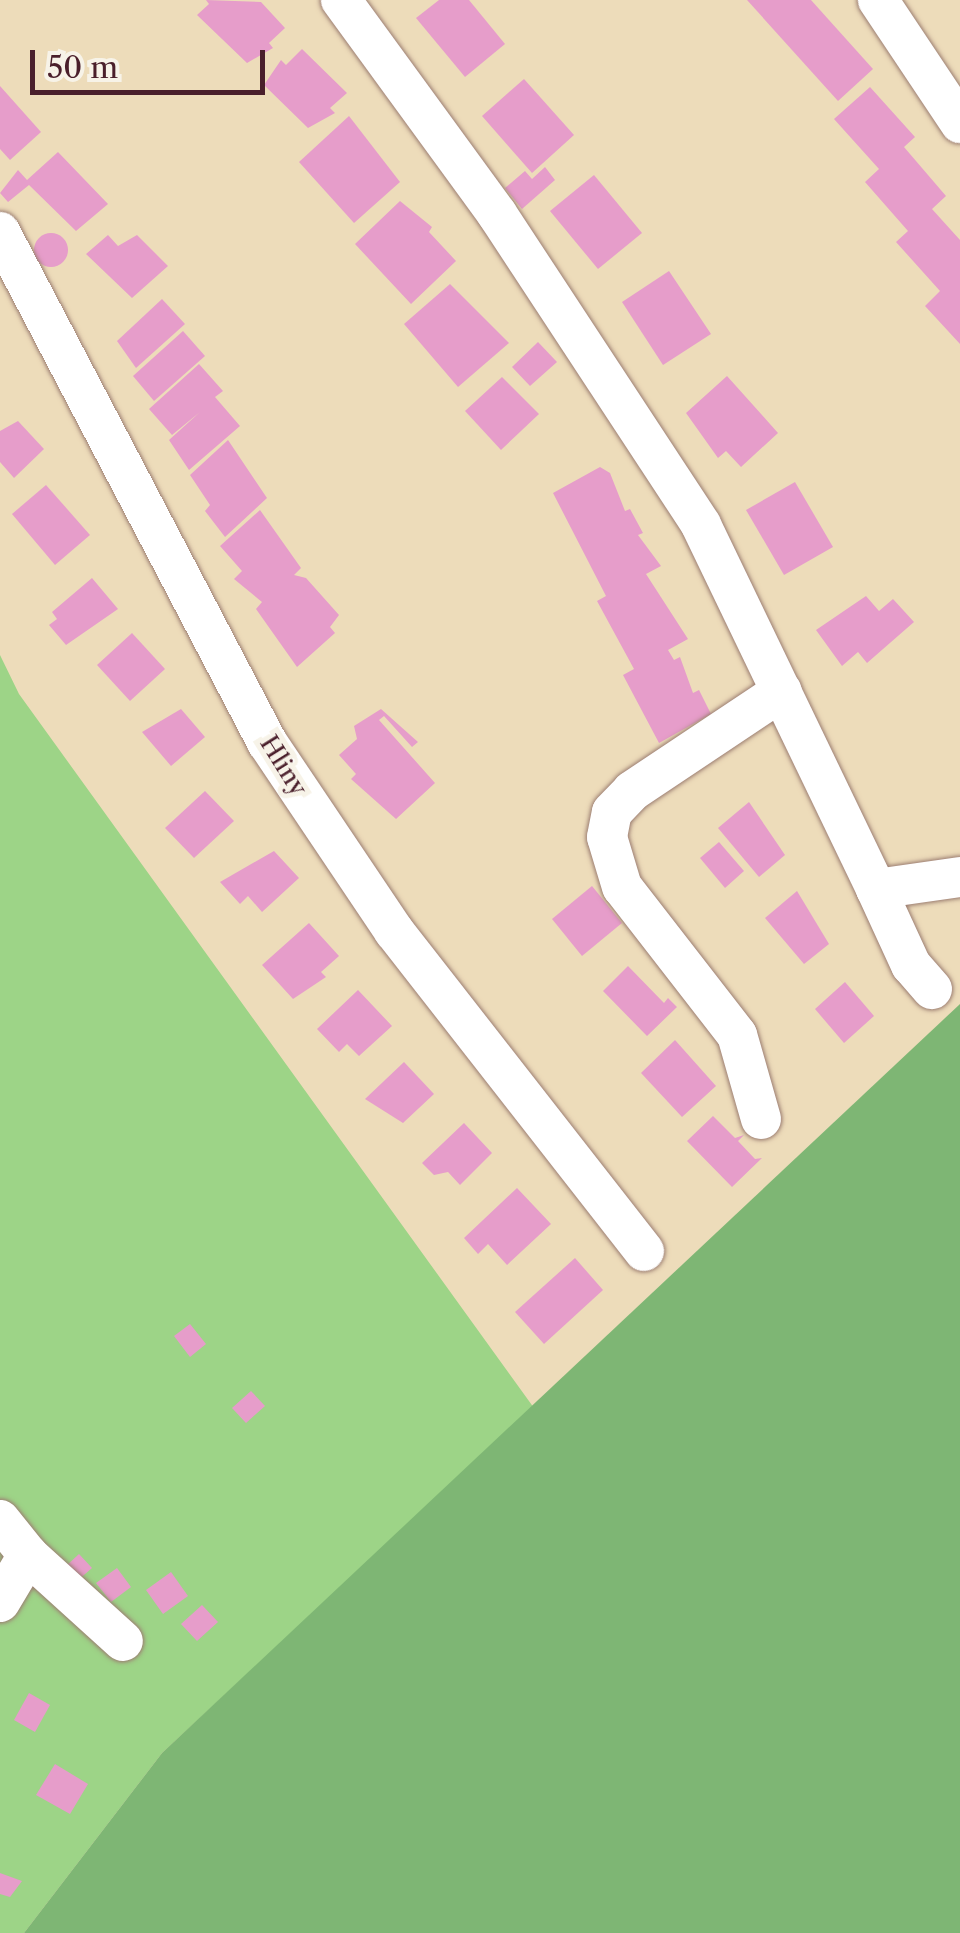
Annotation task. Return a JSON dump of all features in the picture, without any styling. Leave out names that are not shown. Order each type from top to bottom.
[{"type":"street","points":[[340,0],[644,432],[726,568],[911,965],[932,989]]},
{"type":"street","points":[[878,0],[960,123]]},
{"type":"street","name":"Hliny","points":[[0,232],[267,742],[394,930],[644,1251]]},
{"type":"street","points":[[761,1120],[736,1036],[622,886],[607,837],[612,812],[632,791],[782,690]]},
{"type":"street","points":[[876,889],[960,877]]},
{"type":"street","points":[[0,1520],[28,1555],[123,1641]]},
{"type":"street","points":[[0,1602],[28,1555]]},
{"type":"green space","points":[[0,655],[19,694],[534,1408],[162,1753],[24,1933],[0,1933]]},
{"type":"green space","points":[[960,1004],[960,1933],[24,1933],[162,1753]]},
{"type":"building","points":[[206,0],[261,2],[285,28],[269,43],[273,48],[247,63],[197,15],[209,4]]},
{"type":"building","points":[[439,0],[469,0],[505,44],[465,77],[416,18]]},
{"type":"building","points":[[747,0],[811,0],[873,69],[838,101]]},
{"type":"building","points":[[302,49],[347,93],[330,108],[335,113],[308,128],[264,85],[281,60],[286,65]]},
{"type":"building","points":[[524,79],[574,135],[532,173],[482,116]]},
{"type":"building","points":[[0,86],[41,132],[10,160],[0,149]]},
{"type":"building","points":[[870,87],[915,137],[904,147],[946,196],[932,209],[960,240],[960,344],[925,306],[940,291],[896,242],[908,231],[865,182],[879,169],[834,119]]},
{"type":"building","points":[[349,116],[400,182],[354,223],[299,162]]},
{"type":"building","points":[[58,152],[108,204],[76,231],[29,185],[8,202],[0,193],[18,170],[27,180]]},
{"type":"building","points":[[545,167],[555,180],[522,209],[505,188],[525,171],[532,179]]},
{"type":"building","points":[[594,175],[642,233],[598,269],[550,211]]},
{"type":"building","points":[[400,201],[432,227],[429,232],[456,261],[411,304],[355,244]]},
{"type":"building","points":[[51,233],[63,238],[68,250],[63,262],[51,267],[39,262],[34,250],[39,238]]},
{"type":"building","points":[[108,235],[118,246],[137,235],[168,266],[132,298],[86,254]]},
{"type":"building","points":[[669,271],[711,334],[663,365],[622,302]]},
{"type":"building","points":[[450,284],[509,343],[458,387],[404,324]]},
{"type":"building","points":[[162,299],[185,324],[136,368],[117,341]]},
{"type":"building","points":[[183,331],[205,356],[154,401],[133,376]]},
{"type":"building","points":[[538,342],[557,362],[530,386],[512,367]]},
{"type":"building","points":[[199,364],[223,391],[215,397],[240,426],[189,470],[169,440],[200,412],[172,435],[149,409]]},
{"type":"building","points":[[727,376],[778,433],[741,467],[726,451],[718,458],[686,413]]},
{"type":"building","points":[[502,377],[539,414],[501,450],[465,411]]},
{"type":"building","points":[[18,421],[44,449],[14,478],[0,462],[0,431]]},
{"type":"building","points":[[228,440],[267,498],[225,537],[205,511],[210,505],[190,475]]},
{"type":"building","points":[[600,467],[610,473],[625,511],[630,509],[643,533],[638,535],[661,566],[646,574],[688,639],[668,650],[674,660],[680,657],[693,693],[699,690],[711,714],[659,743],[623,675],[634,669],[597,601],[606,596],[553,493]]},
{"type":"building","points":[[795,482],[833,547],[784,575],[746,510]]},
{"type":"building","points":[[46,485],[90,535],[55,565],[12,514]]},
{"type":"building","points":[[260,510],[301,568],[294,575],[306,578],[339,615],[330,627],[335,633],[297,667],[256,609],[262,602],[234,579],[242,571],[220,546]]},
{"type":"building","points":[[92,578],[118,609],[66,645],[49,625],[57,619],[52,612]]},
{"type":"building","points":[[866,596],[879,611],[893,599],[914,622],[867,663],[858,652],[842,666],[816,630]]},
{"type":"building","points":[[132,633],[165,669],[130,701],[97,665]]},
{"type":"building","points":[[181,709],[205,737],[171,766],[142,732]]},
{"type":"building","points":[[381,709],[418,742],[412,747],[384,716],[379,720],[435,783],[396,819],[351,779],[356,774],[339,755],[357,739],[354,726]]},
{"type":"building","points":[[205,791],[234,821],[194,858],[165,828]]},
{"type":"building","points":[[749,802],[785,855],[759,877],[718,828]]},
{"type":"building","points":[[719,842],[744,871],[725,888],[700,858]]},
{"type":"building","points":[[274,851],[299,878],[262,912],[248,896],[240,904],[220,882]]},
{"type":"building","points":[[592,886],[622,923],[582,956],[552,919]]},
{"type":"building","points":[[797,891],[829,944],[804,964],[765,918]]},
{"type":"building","points":[[309,923],[339,956],[321,972],[326,977],[293,999],[262,965]]},
{"type":"building","points":[[628,966],[664,1003],[668,998],[677,1007],[647,1036],[603,991]]},
{"type":"building","points":[[845,982],[874,1016],[844,1043],[815,1009]]},
{"type":"building","points":[[358,990],[392,1026],[359,1056],[347,1044],[339,1052],[317,1029]]},
{"type":"building","points":[[675,1040],[716,1086],[682,1117],[641,1073]]},
{"type":"building","points":[[404,1062],[434,1094],[403,1123],[365,1099]]},
{"type":"building","points":[[713,1116],[735,1138],[744,1135],[738,1141],[755,1159],[762,1158],[732,1187],[687,1141]]},
{"type":"building","points":[[464,1123],[492,1153],[460,1185],[448,1172],[434,1175],[422,1163]]},
{"type":"building","points":[[517,1188],[551,1224],[507,1265],[488,1244],[478,1254],[464,1238]]},
{"type":"building","points":[[575,1258],[603,1290],[544,1344],[515,1312]]},
{"type":"building","points":[[190,1324],[206,1344],[190,1357],[174,1336]]},
{"type":"building","points":[[251,1391],[265,1406],[246,1423],[232,1408]]},
{"type":"building","points":[[79,1554],[92,1568],[77,1581],[65,1567]]},
{"type":"building","points":[[117,1568],[131,1587],[111,1602],[96,1583]]},
{"type":"building","points":[[171,1572],[188,1596],[163,1614],[146,1590]]},
{"type":"building","points":[[202,1605],[218,1622],[197,1641],[181,1624]]},
{"type":"building","points":[[29,1693],[50,1705],[35,1732],[14,1720]]},
{"type":"building","points":[[55,1764],[88,1784],[70,1814],[36,1795]]},
{"type":"building","points":[[0,1873],[22,1881],[10,1897],[0,1894]]}]
